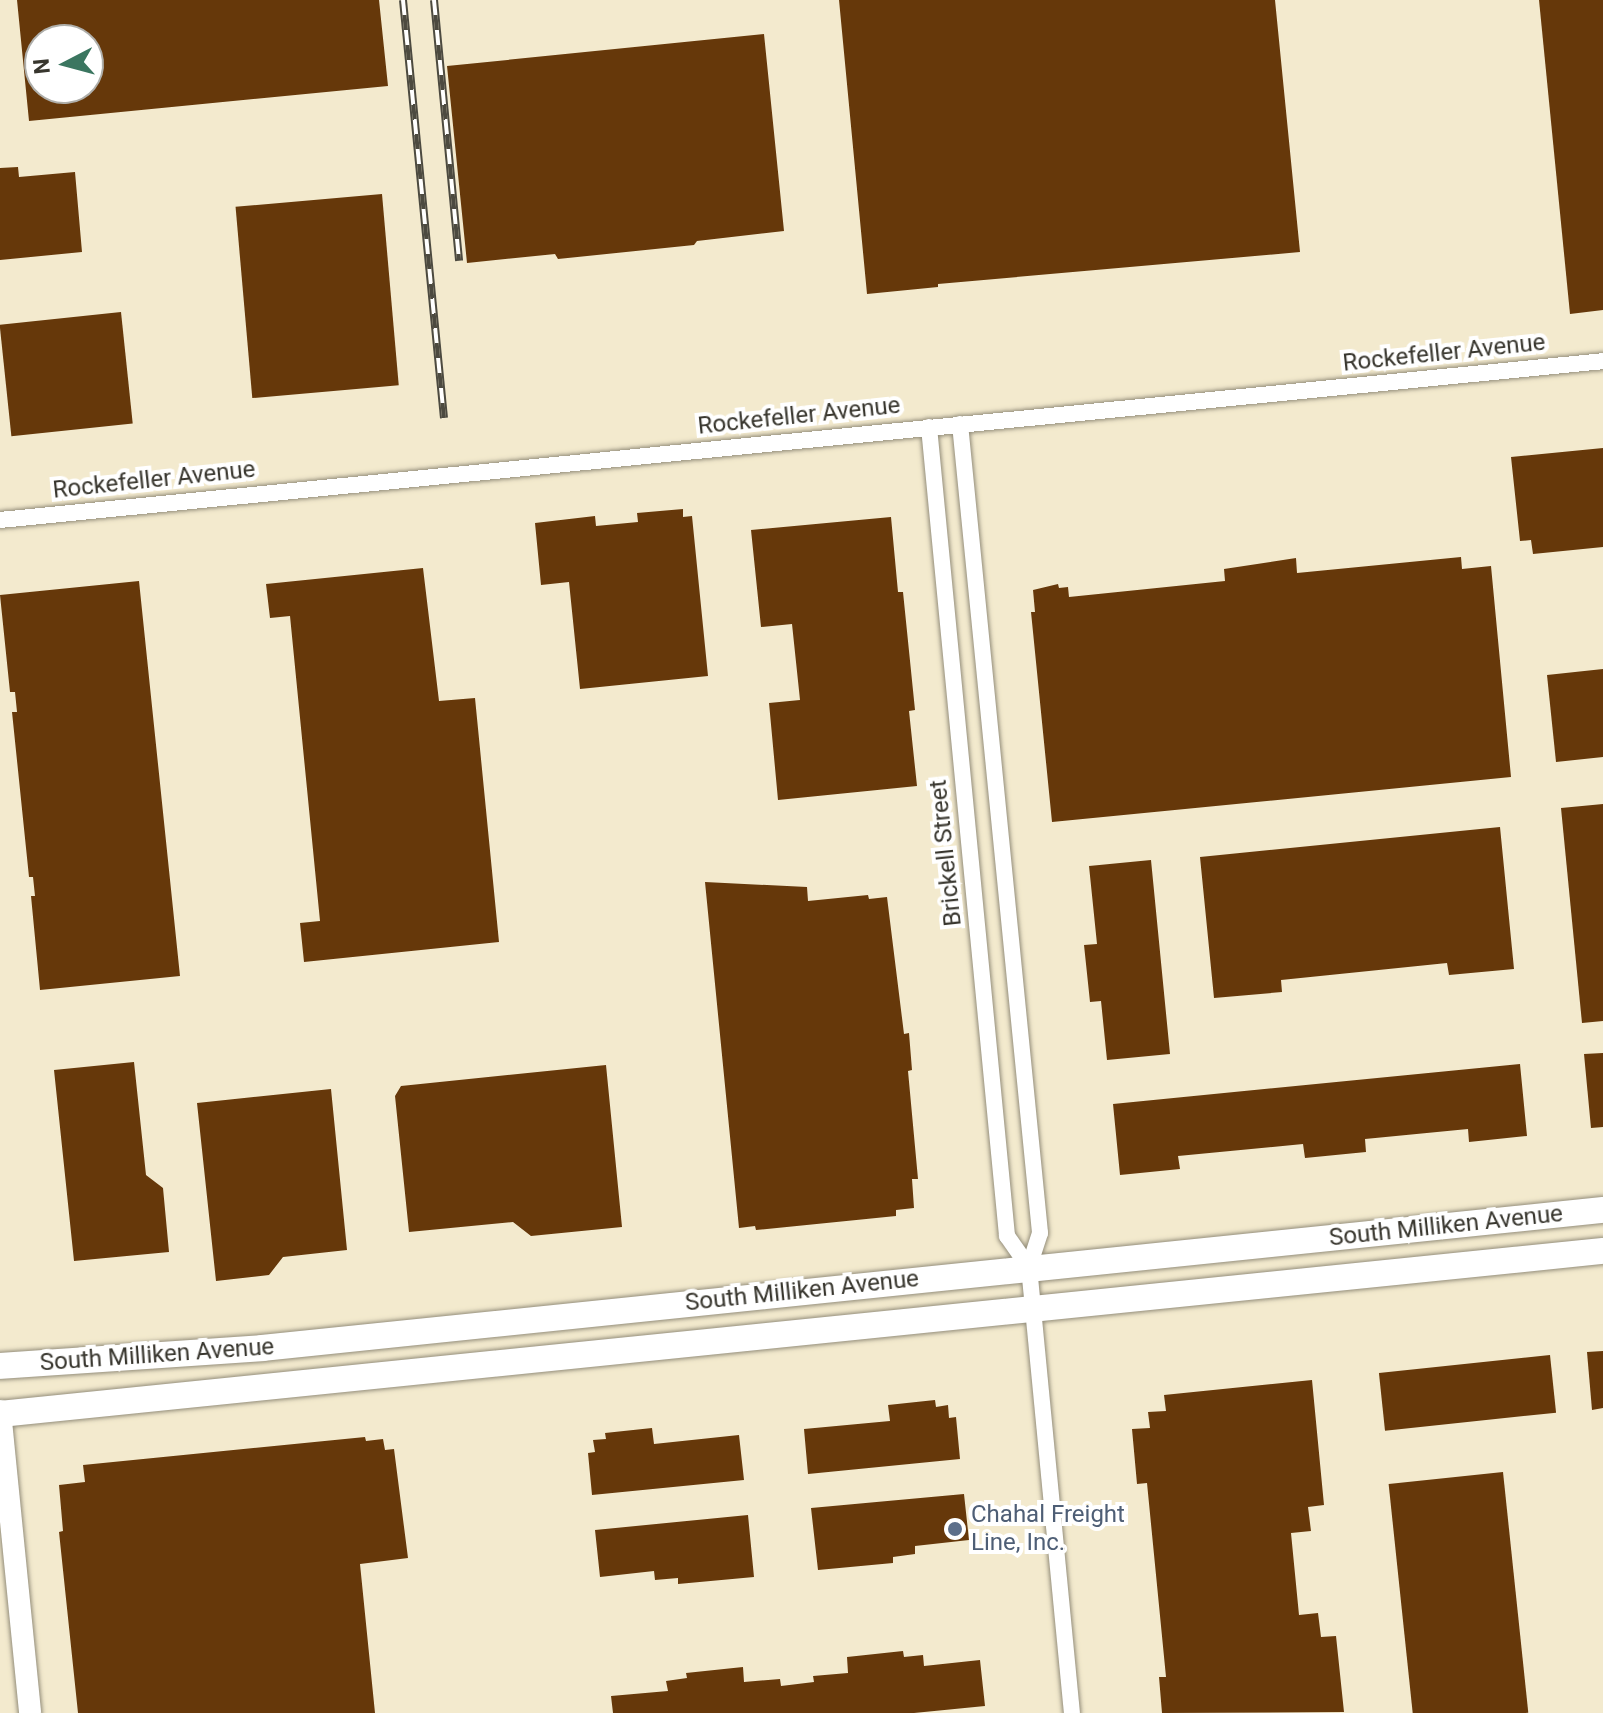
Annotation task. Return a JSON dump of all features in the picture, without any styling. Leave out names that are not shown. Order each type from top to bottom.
[{"type":"main road","name":"South Milliken Avenue","points":[[0,1366],[262,1348],[1603,1210]]},
{"type":"main road","name":"South Milliken Avenue","points":[[0,1413],[1033,1306],[1603,1251]]},
{"type":"main road","points":[[0,1413],[30,1713]]},
{"type":"street","name":"Rockefeller Avenue","points":[[0,520],[1603,361]]},
{"type":"street","name":"Brickell Street","points":[[960,424],[1040,1233],[1029,1267],[1072,1713]]},
{"type":"street","name":"Brickell Street","points":[[929,427],[1007,1236],[1029,1267]]},
{"type":"shaded area","points":[[0,0],[1603,0],[1603,1713],[0,1713]]},
{"type":"building","points":[[17,0],[379,0],[388,86],[29,121],[27,104],[104,104],[104,24],[24,24],[24,71]]},
{"type":"building","points":[[839,0],[1275,0],[1300,252],[938,284],[938,287],[867,294]]},
{"type":"building","points":[[1539,0],[1603,0],[1603,310],[1570,314]]},
{"type":"building","points":[[764,34],[784,231],[697,241],[694,245],[558,259],[555,254],[467,263],[447,66]]},
{"type":"building","points":[[18,167],[19,177],[75,172],[82,252],[0,260],[0,168]]},
{"type":"building","points":[[382,194],[399,385],[252,398],[236,207]]},
{"type":"building","points":[[121,312],[133,423],[11,436],[0,325]]},
{"type":"building","points":[[1603,448],[1603,547],[1533,554],[1531,540],[1520,541],[1511,457]]},
{"type":"building","points":[[683,509],[683,517],[692,516],[708,676],[580,689],[569,582],[541,585],[535,523],[595,516],[596,526],[638,522],[637,513]]},
{"type":"building","points":[[891,517],[898,592],[903,592],[915,710],[909,711],[917,786],[778,800],[769,703],[800,700],[792,624],[761,627],[751,530]]},
{"type":"building","points":[[1461,557],[1462,569],[1491,566],[1511,777],[1052,822],[1031,612],[1035,612],[1033,590],[1058,584],[1059,588],[1068,587],[1069,597],[1225,581],[1224,569],[1296,558],[1297,573]]},
{"type":"building","points":[[423,568],[439,701],[475,698],[499,942],[304,962],[300,923],[320,921],[290,616],[270,618],[266,584]]},
{"type":"building","points":[[139,581],[180,976],[40,990],[31,896],[35,896],[33,877],[29,877],[12,712],[17,712],[15,692],[10,692],[0,595]]},
{"type":"building","points":[[1603,669],[1603,757],[1556,762],[1547,675]]},
{"type":"building","points":[[1603,804],[1603,1021],[1582,1023],[1561,808]]},
{"type":"building","points":[[1500,827],[1514,969],[1449,975],[1447,963],[1281,980],[1282,992],[1214,998],[1200,857]]},
{"type":"building","points":[[1151,860],[1170,1054],[1107,1060],[1101,1001],[1090,1002],[1084,945],[1097,944],[1089,866]]},
{"type":"building","points":[[705,882],[807,887],[808,901],[868,895],[869,899],[887,897],[904,1034],[909,1033],[912,1070],[908,1071],[918,1179],[912,1179],[914,1208],[896,1210],[896,1216],[756,1230],[755,1226],[739,1228]]},
{"type":"building","points":[[1603,1053],[1603,1127],[1591,1128],[1584,1054]]},
{"type":"building","points":[[134,1062],[146,1175],[163,1188],[169,1252],[74,1261],[54,1070]]},
{"type":"building","points":[[1520,1064],[1527,1136],[1469,1142],[1468,1129],[1365,1139],[1366,1152],[1305,1158],[1303,1144],[1178,1156],[1180,1169],[1120,1175],[1113,1104]]},
{"type":"building","points":[[606,1065],[622,1227],[531,1236],[513,1222],[409,1232],[395,1096],[401,1086]]},
{"type":"building","points":[[331,1089],[347,1250],[283,1257],[269,1275],[216,1281],[197,1103]]},
{"type":"building","points":[[1603,1351],[1603,1408],[1592,1410],[1587,1352]]},
{"type":"building","points":[[1550,1355],[1556,1413],[1385,1431],[1379,1373]]},
{"type":"building","points":[[1312,1380],[1324,1505],[1308,1507],[1311,1531],[1291,1533],[1299,1615],[1318,1613],[1321,1637],[1336,1636],[1344,1712],[1162,1713],[1159,1677],[1166,1677],[1147,1483],[1137,1484],[1132,1429],[1150,1428],[1148,1412],[1166,1411],[1164,1395]]},
{"type":"building","points":[[935,1400],[936,1407],[948,1405],[949,1418],[956,1417],[960,1459],[808,1474],[804,1429],[890,1421],[888,1405]]},
{"type":"building","points":[[652,1428],[654,1444],[739,1435],[744,1480],[592,1495],[588,1453],[595,1452],[593,1440],[606,1439],[605,1433]]},
{"type":"building","points":[[365,1437],[366,1441],[383,1439],[385,1450],[394,1449],[408,1558],[360,1564],[375,1713],[78,1713],[59,1532],[63,1531],[59,1485],[85,1482],[83,1465]]},
{"type":"building","points":[[1503,1472],[1528,1713],[1413,1713],[1389,1484]]},
{"type":"building","points":[[964,1494],[969,1540],[915,1546],[915,1554],[893,1557],[893,1563],[818,1570],[811,1508]]},
{"type":"building","points":[[748,1515],[754,1577],[678,1584],[678,1578],[655,1580],[654,1571],[600,1577],[595,1530]]},
{"type":"building","points":[[903,1651],[904,1657],[923,1655],[924,1666],[980,1660],[985,1706],[914,1713],[613,1713],[611,1696],[668,1691],[666,1681],[687,1678],[686,1673],[743,1667],[744,1682],[780,1679],[781,1686],[814,1682],[813,1676],[848,1673],[847,1657]]},
{"type":"railway","points":[[403,0],[444,418]]},
{"type":"railway","points":[[434,0],[459,261]]},
{"type":"place","name":"Chahal Freight Line, Inc.","points":[[955,1529]]}]
